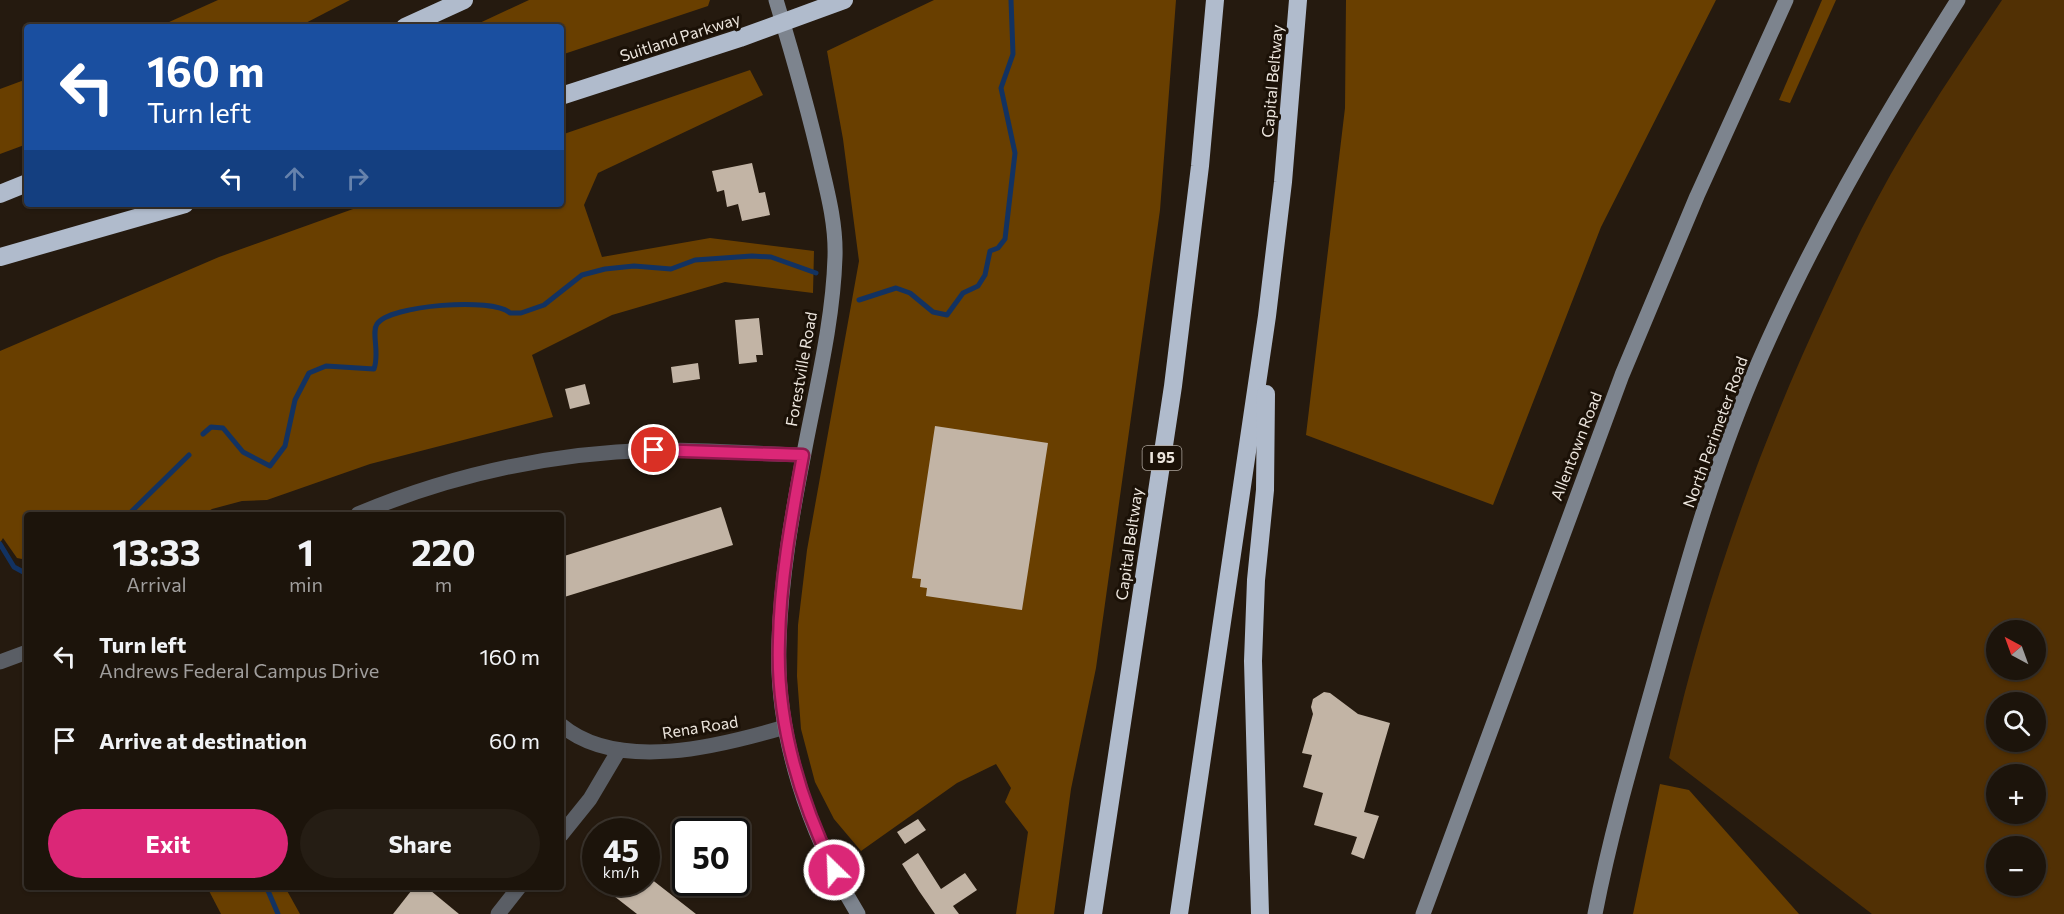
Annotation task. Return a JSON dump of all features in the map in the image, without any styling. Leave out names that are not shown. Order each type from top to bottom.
[{"type":"highway","points":[[412,24],[464,0]]},
{"type":"highway","name":"Suitland Parkway","points":[[564,95],[844,0]]},
{"type":"highway","name":"Capital Beltway","points":[[1093,914],[1173,386],[1200,166],[1215,0]]},
{"type":"highway","name":"Capital Beltway","points":[[1179,914],[1267,316],[1283,182],[1298,0]]},
{"type":"highway","points":[[0,194],[24,184]]},
{"type":"highway","points":[[0,257],[175,207]]},
{"type":"highway","points":[[1260,914],[1253,661],[1256,580],[1265,490],[1267,316]]},
{"type":"main road","name":"Forestville Road","points":[[776,0],[816,143],[835,236],[829,315],[803,455],[782,596],[778,642],[785,727],[816,830],[858,914]]},
{"type":"main road","name":"Allentown Road","points":[[1423,914],[1622,375],[1693,206],[1786,0]]},
{"type":"main road","name":"North Perimeter Road","points":[[1595,914],[1606,855],[1694,540],[1751,380],[1814,247],[1905,83],[1958,0]]},
{"type":"street","points":[[368,512],[392,507],[479,472],[571,457],[654,450],[803,455]]},
{"type":"street","points":[[0,662],[24,653]]},
{"type":"street","name":"Rena Road","points":[[564,727],[594,742],[619,750],[677,751],[754,736],[785,727]]},
{"type":"street","points":[[564,831],[590,799],[619,750]]},
{"type":"street","points":[[498,914],[517,890]]},
{"type":"shaded area","points":[[218,0],[350,0],[304,24],[165,24]]},
{"type":"shaded area","points":[[529,0],[710,0],[708,6],[564,54],[564,24],[477,24]]},
{"type":"shaded area","points":[[934,0],[1176,0],[1160,210],[1096,668],[1071,789],[1054,914],[1016,914],[1028,832],[1005,802],[1011,788],[996,764],[957,783],[861,851],[834,819],[815,782],[801,729],[797,676],[798,625],[807,550],[859,261],[843,139],[827,51]]},
{"type":"shaded area","points":[[1346,0],[1716,0],[1601,227],[1493,505],[1306,435],[1345,108]]},
{"type":"shaded area","points":[[1822,0],[1836,0],[1790,103],[1779,100]]},
{"type":"shaded area","points":[[2002,0],[2064,0],[2064,914],[1872,914],[1669,758],[1699,639],[1757,466],[1804,353],[1847,259],[1885,184],[1929,111]]},
{"type":"shaded area","points":[[750,70],[763,95],[598,173],[584,205],[602,257],[710,238],[814,251],[813,293],[725,282],[612,315],[532,355],[553,417],[370,464],[267,500],[242,501],[207,512],[24,512],[24,559],[17,558],[3,538],[0,543],[0,351],[219,257],[359,207],[564,207],[564,134]]},
{"type":"shaded area","points":[[24,80],[24,145],[0,154],[0,89]]},
{"type":"shaded area","points":[[1660,784],[1689,790],[1799,914],[1633,914]]},
{"type":"shaded area","points":[[209,890],[287,890],[300,914],[221,914]]},
{"type":"building","points":[[752,163],[759,193],[765,192],[770,215],[742,221],[738,204],[727,207],[724,190],[717,192],[712,171]]},
{"type":"building","points":[[759,318],[763,355],[756,355],[757,362],[739,364],[735,320]]},
{"type":"building","points":[[698,363],[700,379],[673,383],[671,367]]},
{"type":"building","points":[[585,384],[590,404],[570,409],[565,389]]},
{"type":"building","points":[[935,426],[1048,443],[1022,610],[926,596],[927,588],[920,587],[921,579],[912,578]]},
{"type":"building","points":[[721,507],[733,545],[564,597],[564,556]]},
{"type":"building","points":[[1324,692],[1330,693],[1358,714],[1390,723],[1364,812],[1379,816],[1364,859],[1351,854],[1357,837],[1314,825],[1323,793],[1303,787],[1312,755],[1302,753],[1313,714],[1311,707],[1313,699]]},
{"type":"building","points":[[918,819],[926,830],[905,844],[897,832]]},
{"type":"building","points":[[918,853],[941,889],[965,873],[977,890],[953,906],[959,914],[935,914],[919,891],[902,864]]},
{"type":"building","points":[[660,886],[696,914],[637,914],[614,896],[660,896]]},
{"type":"building","points":[[412,890],[430,890],[459,914],[393,914]]},
{"type":"waterway","points":[[859,300],[896,288],[910,293],[933,312],[947,315],[963,293],[978,286],[985,275],[990,251],[998,248],[1005,239],[1015,153],[1001,88],[1013,54],[1011,0]]},
{"type":"waterway","points":[[203,434],[211,427],[223,428],[243,452],[270,466],[285,446],[295,400],[309,373],[326,366],[374,369],[376,363],[375,328],[386,317],[401,312],[464,304],[484,305],[500,308],[510,313],[521,313],[544,305],[582,275],[605,269],[634,266],[671,269],[695,260],[771,257],[816,273]]},
{"type":"waterway","points":[[131,512],[189,455]]},
{"type":"waterway","points":[[0,544],[14,567],[24,572]]},
{"type":"waterway","points":[[268,890],[278,914]]},
{"type":"route","points":[[654,450],[803,455],[782,596],[778,642],[780,679],[785,727],[802,792],[834,870]]}]
